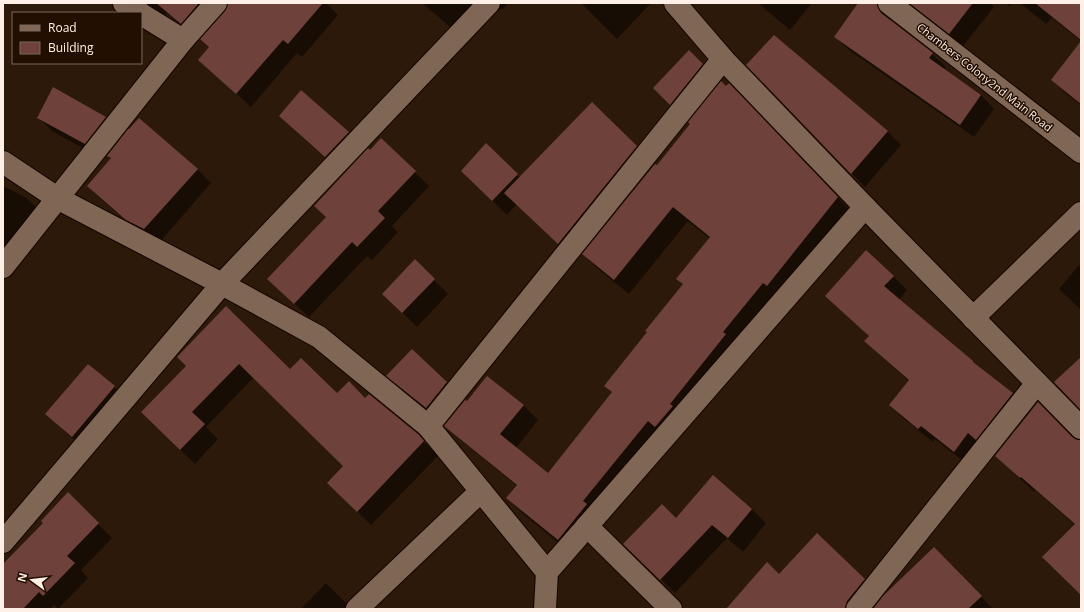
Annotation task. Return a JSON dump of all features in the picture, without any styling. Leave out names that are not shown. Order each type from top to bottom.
[{"type":"street","points":[[124,3],[138,12]]},
{"type":"street","points":[[3,268],[183,40],[216,3]]},
{"type":"street","points":[[3,542],[222,284],[489,3]]},
{"type":"street","points":[[675,3],[723,59],[865,208],[1081,428]]},
{"type":"street","name":"Chambers Colony2nd Main Road","points":[[889,3],[1081,152]]},
{"type":"street","points":[[142,14],[183,40]]},
{"type":"street","points":[[428,426],[723,59]]},
{"type":"street","points":[[3,162],[57,198],[222,284],[319,337],[428,426],[547,572]]},
{"type":"street","points":[[545,609],[547,572],[865,208]]},
{"type":"street","points":[[973,318],[1081,213]]},
{"type":"street","points":[[857,609],[1037,383]]},
{"type":"street","points":[[357,609],[481,491]]},
{"type":"street","points":[[587,526],[671,609]]},
{"type":"building","points":[[156,3],[199,3],[181,24]]},
{"type":"building","points":[[228,3],[323,3],[288,44],[283,40],[236,94],[198,60],[209,47],[200,39],[225,11]]},
{"type":"building","points":[[858,3],[877,3],[881,13],[933,53],[929,58],[981,95],[960,125],[834,37]]},
{"type":"building","points":[[909,3],[973,3],[949,34]]},
{"type":"building","points":[[1035,3],[1081,3],[1081,40]]},
{"type":"building","points":[[774,35],[888,131],[851,174],[746,65]]},
{"type":"building","points":[[1081,41],[1081,104],[1051,80]]},
{"type":"building","points":[[689,50],[703,64],[670,105],[653,88]]},
{"type":"building","points":[[721,81],[726,86],[729,83],[838,197],[767,286],[763,283],[723,332],[726,334],[670,404],[673,406],[655,427],[648,421],[583,501],[587,504],[558,540],[506,498],[517,485],[444,426],[487,376],[524,405],[500,434],[548,473],[612,392],[604,386],[647,332],[645,331],[683,284],[676,279],[710,237],[673,207],[614,280],[582,254],[655,164],[657,165],[690,124],[688,122]]},
{"type":"building","points":[[53,87],[106,117],[85,144],[37,118]]},
{"type":"building","points":[[301,90],[349,132],[325,157],[279,116]]},
{"type":"building","points":[[592,102],[637,146],[558,244],[504,193]]},
{"type":"building","points":[[139,118],[198,169],[144,229],[126,220],[87,186],[111,158],[107,156],[128,129]]},
{"type":"building","points":[[381,138],[416,171],[378,211],[385,218],[357,247],[352,242],[294,304],[267,279],[326,217],[314,206],[368,148],[370,150]]},
{"type":"building","points":[[486,143],[518,174],[492,201],[461,171]]},
{"type":"building","points":[[866,250],[894,276],[884,286],[973,362],[1013,393],[976,440],[968,433],[954,452],[921,426],[918,429],[889,405],[909,380],[864,341],[869,336],[825,296]]},
{"type":"building","points":[[415,259],[435,279],[402,313],[382,294]]},
{"type":"building","points":[[226,306],[290,369],[301,358],[337,393],[349,381],[365,398],[369,394],[419,435],[424,441],[357,512],[327,483],[343,466],[239,364],[192,412],[205,424],[180,450],[141,412],[186,366],[177,357]]},
{"type":"building","points":[[412,349],[447,382],[426,408],[386,376]]},
{"type":"building","points":[[1081,357],[1081,410],[1054,382]]},
{"type":"building","points":[[88,364],[115,386],[72,437],[45,414]]},
{"type":"building","points":[[1038,402],[1072,437],[1077,440],[1081,440],[1081,595],[1042,557],[1075,524],[995,456]]},
{"type":"building","points":[[713,475],[752,509],[728,538],[712,525],[660,580],[623,544],[662,504],[676,518]]},
{"type":"building","points":[[68,492],[99,523],[67,556],[75,563],[43,596],[39,592],[23,609],[3,609],[3,564],[43,523],[41,521]]},
{"type":"building","points":[[817,533],[865,579],[847,601],[845,609],[726,609],[767,562],[779,574]]},
{"type":"building","points":[[934,547],[982,596],[968,609],[873,609],[883,596]]}]
